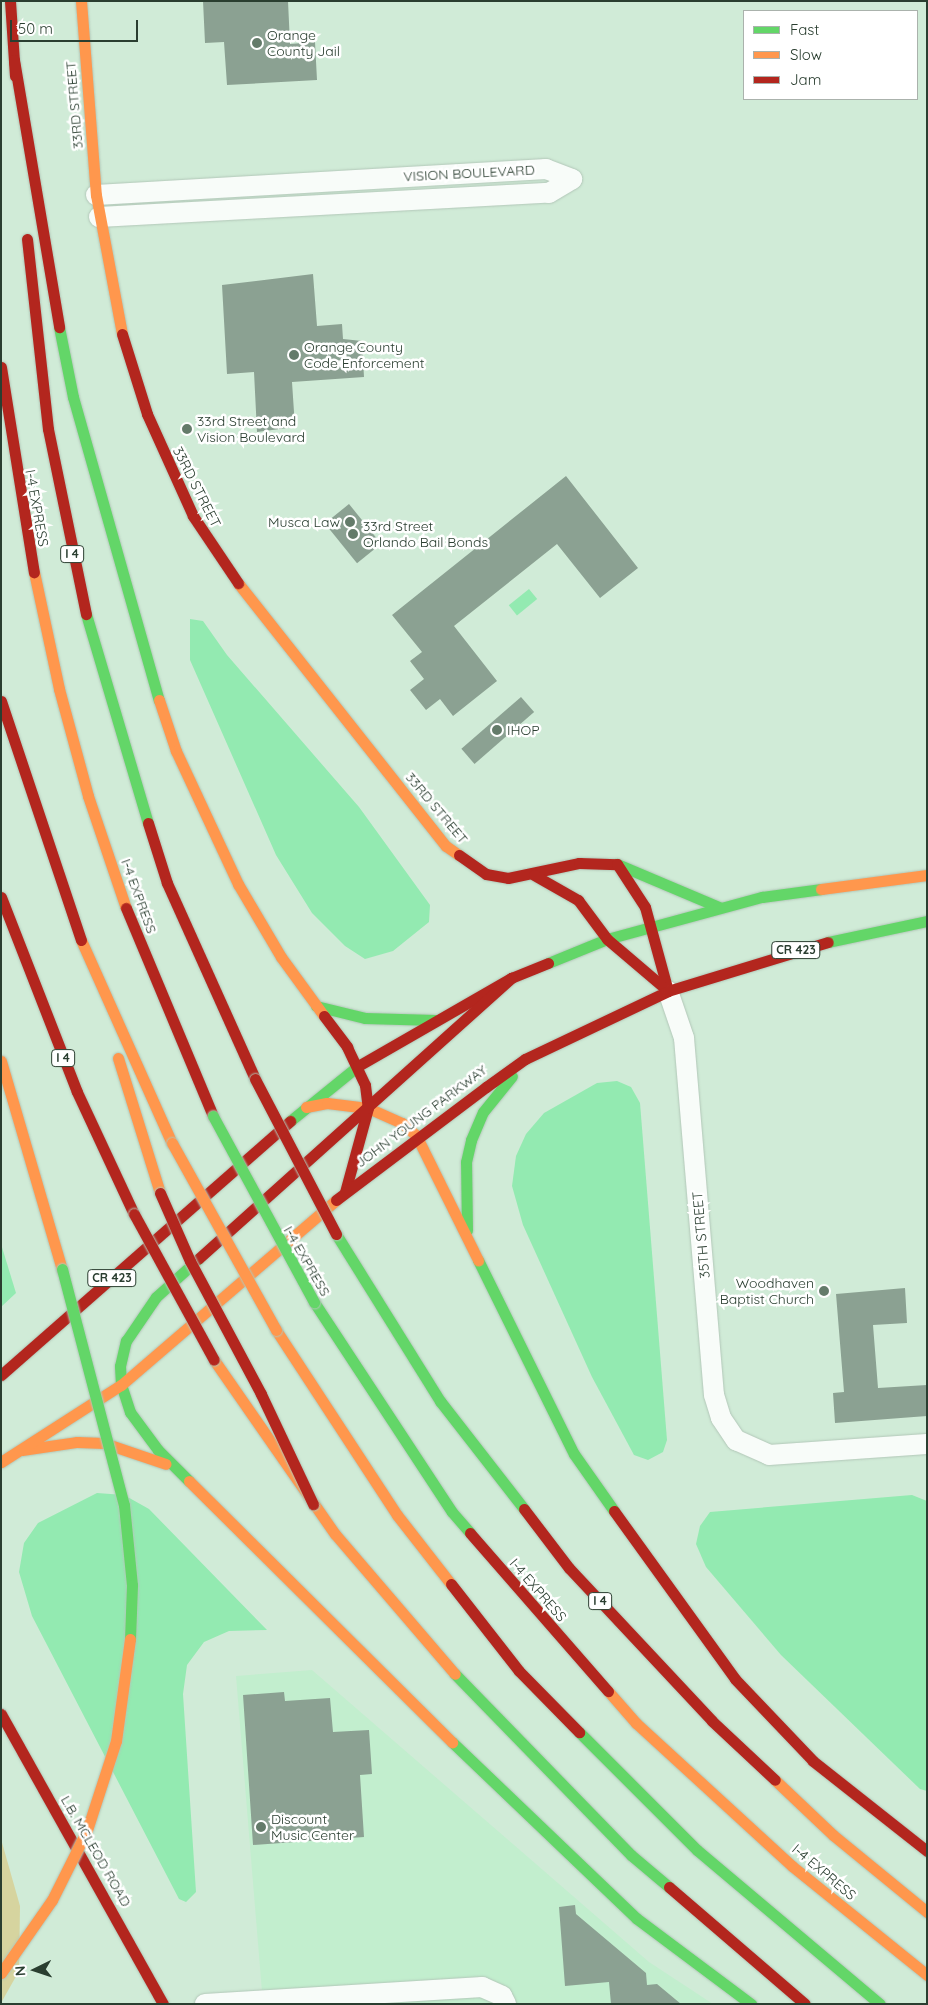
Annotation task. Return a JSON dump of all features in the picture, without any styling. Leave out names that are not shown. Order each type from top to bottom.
[{"type":"main road","points":[[10,1],[24,198]]},
{"type":"main road","name":"33RD STREET","points":[[81,1],[96,195],[115,312],[146,414],[178,488],[212,546],[446,846],[486,874],[508,878],[534,875],[579,863],[617,864]]},
{"type":"main road","points":[[14,60],[38,219],[72,397],[148,668],[176,751],[203,818],[238,884],[316,1006],[358,1066],[368,1108],[345,1192]]},
{"type":"main road","name":"I 4","points":[[26,228],[48,429],[94,651],[167,883],[255,1079],[336,1234],[440,1401],[569,1568],[712,1721],[833,1835],[927,1912]]},
{"type":"main road","name":"I-4 EXPRESS","points":[[1,367],[23,522],[59,689],[88,796],[126,908],[213,1116],[314,1302],[452,1512],[636,1723],[792,1866],[927,1975]]},
{"type":"main road","points":[[1,701],[78,933],[160,1193],[190,1261],[261,1394],[312,1504]]},
{"type":"main road","points":[[617,864],[719,907]]},
{"type":"main road","points":[[617,864],[636,889],[651,926],[668,991]]},
{"type":"main road","points":[[534,875],[578,900],[607,939],[668,991]]},
{"type":"main road","name":"CR 423","points":[[1,1374],[306,1107],[358,1066],[511,978],[607,939],[719,907],[818,887],[927,875]]},
{"type":"main road","name":"I 4","points":[[1,897],[73,1084],[134,1214],[214,1360],[312,1504],[386,1597],[560,1788],[717,1931],[805,2004]]},
{"type":"main road","name":"JOHN YOUNG PARKWAY","points":[[1,1462],[121,1385],[345,1192],[416,1136],[525,1059],[668,991],[809,946],[927,921]]},
{"type":"main road","points":[[78,933],[172,1143],[276,1330],[397,1515],[519,1671],[697,1850],[880,2004]]},
{"type":"main road","points":[[511,978],[156,1297],[126,1341],[120,1366],[121,1385],[140,1430],[559,1848],[636,1918],[751,2004]]},
{"type":"main road","points":[[316,1006],[365,1018],[435,1020]]},
{"type":"main road","points":[[468,1246],[465,1194],[471,1140],[483,1112],[525,1059]]},
{"type":"main road","points":[[1,1061],[62,1269],[124,1505],[132,1585],[129,1662],[116,1741],[87,1830],[52,1900],[1,1973]]},
{"type":"main road","points":[[306,1107],[334,1103],[368,1108],[394,1119],[416,1136],[468,1246],[574,1454],[735,1679],[813,1762],[927,1851]]},
{"type":"main road","points":[[22,1450],[77,1442],[104,1443],[136,1450],[180,1472]]},
{"type":"main road","name":"L.B. MCLEOD ROAD","points":[[1,1714],[163,2004]]},
{"type":"street","name":"VISION BOULEVARD","points":[[96,195],[546,169],[572,179],[549,194],[99,217]]},
{"type":"street","name":"35TH STREET","points":[[668,991],[684,1038],[714,1395],[721,1418],[736,1440],[769,1455],[927,1444]]},
{"type":"street","points":[[204,2004],[482,1987],[504,2000]]},
{"type":"shaded area","points":[[529,589],[537,599],[517,615],[509,605]]},
{"type":"shaded area","points":[[190,619],[203,621],[227,655],[359,807],[430,905],[429,922],[393,951],[365,959],[345,946],[312,913],[276,855],[190,660]]},
{"type":"shaded area","points":[[617,1081],[631,1087],[640,1103],[667,1440],[663,1452],[648,1460],[634,1455],[592,1377],[523,1225],[512,1186],[516,1156],[526,1134],[544,1113],[597,1083]]},
{"type":"shaded area","points":[[1,1244],[16,1293],[1,1307]]},
{"type":"shaded area","points":[[97,1493],[124,1495],[149,1509],[267,1630],[229,1631],[204,1642],[187,1665],[183,1694],[196,1892],[186,1902],[179,1899],[32,1616],[19,1572],[24,1543],[38,1523]]},
{"type":"shaded area","points":[[912,1495],[927,1501],[927,1791],[920,1789],[781,1655],[706,1567],[696,1544],[700,1526],[710,1512]]},
{"type":"shaded area","points":[[312,1670],[649,1962],[713,2004],[263,2004],[236,1676]]},
{"type":"shaded area","points":[[1,1839],[20,1906],[19,1971],[1,2003]]},
{"type":"building","name":"Orange County Jail","points":[[203,1],[288,1],[290,44],[315,42],[317,80],[227,85],[224,42],[205,43]]},
{"type":"building","name":"Orange County Code Enforcement","points":[[313,274],[317,326],[342,324],[343,339],[362,341],[364,377],[292,382],[295,427],[257,432],[254,372],[227,374],[222,285]]},
{"type":"building","points":[[566,476],[638,568],[600,598],[557,544],[454,626],[497,681],[453,716],[440,699],[426,710],[410,690],[424,679],[410,661],[422,652],[392,615]]},
{"type":"building","name":"33rd Street Orlando Bail Bonds","points":[[349,504],[381,544],[357,563],[325,524]]},
{"type":"building","name":"IHOP","points":[[521,697],[534,712],[474,764],[461,749]]},
{"type":"building","points":[[905,1288],[907,1323],[873,1325],[878,1388],[927,1385],[927,1416],[835,1423],[833,1393],[844,1392],[836,1294]]},
{"type":"building","points":[[284,1692],[285,1701],[330,1698],[333,1732],[369,1730],[372,1774],[360,1775],[364,1837],[253,1845],[243,1695]]},
{"type":"building","points":[[575,1905],[576,1914],[646,1973],[647,1985],[657,1984],[681,2004],[611,2004],[609,1982],[565,1986],[559,1907]]},
{"type":"traffic: fast","points":[[59,327],[73,397],[159,700]]},
{"type":"traffic: fast","points":[[86,614],[148,823]]},
{"type":"traffic: fast","points":[[617,864],[719,907]]},
{"type":"traffic: fast","points":[[548,963],[607,939],[762,897],[821,889]]},
{"type":"traffic: fast","points":[[828,942],[927,921]]},
{"type":"traffic: fast","points":[[316,1006],[365,1018],[435,1020]]},
{"type":"traffic: fast","points":[[290,1121],[358,1066]]},
{"type":"traffic: fast","points":[[467,1230],[466,1162],[471,1140],[483,1112],[512,1076]]},
{"type":"traffic: fast","points":[[213,1116],[314,1302]]},
{"type":"traffic: fast","points":[[336,1234],[440,1401],[524,1509]]},
{"type":"traffic: fast","points":[[189,1481],[158,1450],[130,1412],[121,1385],[120,1366],[126,1341],[156,1297],[198,1259]]},
{"type":"traffic: fast","points":[[478,1260],[574,1454],[614,1511]]},
{"type":"traffic: fast","points":[[62,1269],[124,1505],[132,1585],[130,1639]]},
{"type":"traffic: fast","points":[[314,1302],[452,1512],[470,1533]]},
{"type":"traffic: fast","points":[[455,1674],[631,1855],[669,1887]]},
{"type":"traffic: fast","points":[[579,1732],[697,1850],[880,2004]]},
{"type":"traffic: fast","points":[[452,1742],[636,1918],[751,2004]]},
{"type":"traffic: slow","points":[[81,1],[96,195],[122,334]]},
{"type":"traffic: slow","points":[[34,572],[59,689],[88,796],[126,908]]},
{"type":"traffic: slow","points":[[238,583],[446,846],[459,855]]},
{"type":"traffic: slow","points":[[159,700],[176,751],[238,884],[281,957],[324,1016]]},
{"type":"traffic: slow","points":[[821,889],[927,875]]},
{"type":"traffic: slow","points":[[81,940],[172,1143]]},
{"type":"traffic: slow","points":[[118,1058],[160,1193]]},
{"type":"traffic: slow","points":[[1,1061],[62,1269]]},
{"type":"traffic: slow","points":[[306,1107],[327,1103],[368,1108],[402,1123],[416,1135],[478,1260]]},
{"type":"traffic: slow","points":[[172,1143],[276,1330]]},
{"type":"traffic: slow","points":[[1,1462],[121,1385],[336,1200]]},
{"type":"traffic: slow","points":[[276,1330],[397,1515],[451,1584]]},
{"type":"traffic: slow","points":[[214,1360],[335,1534],[455,1674]]},
{"type":"traffic: slow","points":[[22,1450],[77,1442],[104,1443],[166,1464]]},
{"type":"traffic: slow","points":[[189,1481],[452,1742]]},
{"type":"traffic: slow","points":[[1,1973],[52,1900],[87,1830],[116,1741],[130,1639]]},
{"type":"traffic: slow","points":[[608,1691],[636,1723],[792,1866],[927,1975]]},
{"type":"traffic: slow","points":[[775,1780],[833,1835],[927,1912]]},
{"type":"traffic: jam","points":[[10,1],[15,76]]},
{"type":"traffic: jam","points":[[14,60],[59,327]]},
{"type":"traffic: jam","points":[[27,239],[48,429],[86,614]]},
{"type":"traffic: jam","points":[[122,334],[147,414],[193,516],[238,583]]},
{"type":"traffic: jam","points":[[1,367],[34,572]]},
{"type":"traffic: jam","points":[[1,701],[81,940]]},
{"type":"traffic: jam","points":[[148,823],[167,883],[255,1079]]},
{"type":"traffic: jam","points":[[459,855],[486,874],[508,878],[579,863],[617,864],[645,907],[668,991]]},
{"type":"traffic: jam","points":[[534,875],[578,900],[607,939],[668,991]]},
{"type":"traffic: jam","points":[[1,897],[77,1092],[134,1214]]},
{"type":"traffic: jam","points":[[126,908],[213,1116]]},
{"type":"traffic: jam","points":[[486,1087],[525,1059],[668,991],[828,942]]},
{"type":"traffic: jam","points":[[358,1066],[511,978],[548,963]]},
{"type":"traffic: jam","points":[[198,1259],[511,978]]},
{"type":"traffic: jam","points":[[324,1016],[347,1047],[365,1085],[368,1108],[345,1192]]},
{"type":"traffic: jam","points":[[255,1079],[336,1234]]},
{"type":"traffic: jam","points":[[336,1200],[486,1087]]},
{"type":"traffic: jam","points":[[1,1375],[290,1121]]},
{"type":"traffic: jam","points":[[160,1193],[190,1261],[261,1394],[313,1504]]},
{"type":"traffic: jam","points":[[134,1214],[214,1360]]},
{"type":"traffic: jam","points":[[524,1509],[569,1568],[712,1721],[775,1780]]},
{"type":"traffic: jam","points":[[614,1511],[735,1679],[813,1761],[927,1851]]},
{"type":"traffic: jam","points":[[470,1533],[608,1691]]},
{"type":"traffic: jam","points":[[451,1584],[519,1671],[579,1732]]},
{"type":"traffic: jam","points":[[1,1714],[163,2004]]},
{"type":"traffic: jam","points":[[669,1887],[805,2004]]},
{"type":"place","name":"Orange County Jail","points":[[257,43]]},
{"type":"place","name":"Orange County Code Enforcement","points":[[294,355]]},
{"type":"place","name":"33rd Street and Vision Boulevard","points":[[187,429]]},
{"type":"place","name":"Musca Law","points":[[350,522]]},
{"type":"place","name":"33rd Street Orlando Bail Bonds","points":[[353,534]]},
{"type":"place","name":"IHOP","points":[[497,730]]},
{"type":"place","name":"Woodhaven Baptist Church","points":[[824,1291]]},
{"type":"place","name":"Discount Music Center","points":[[261,1827]]}]
